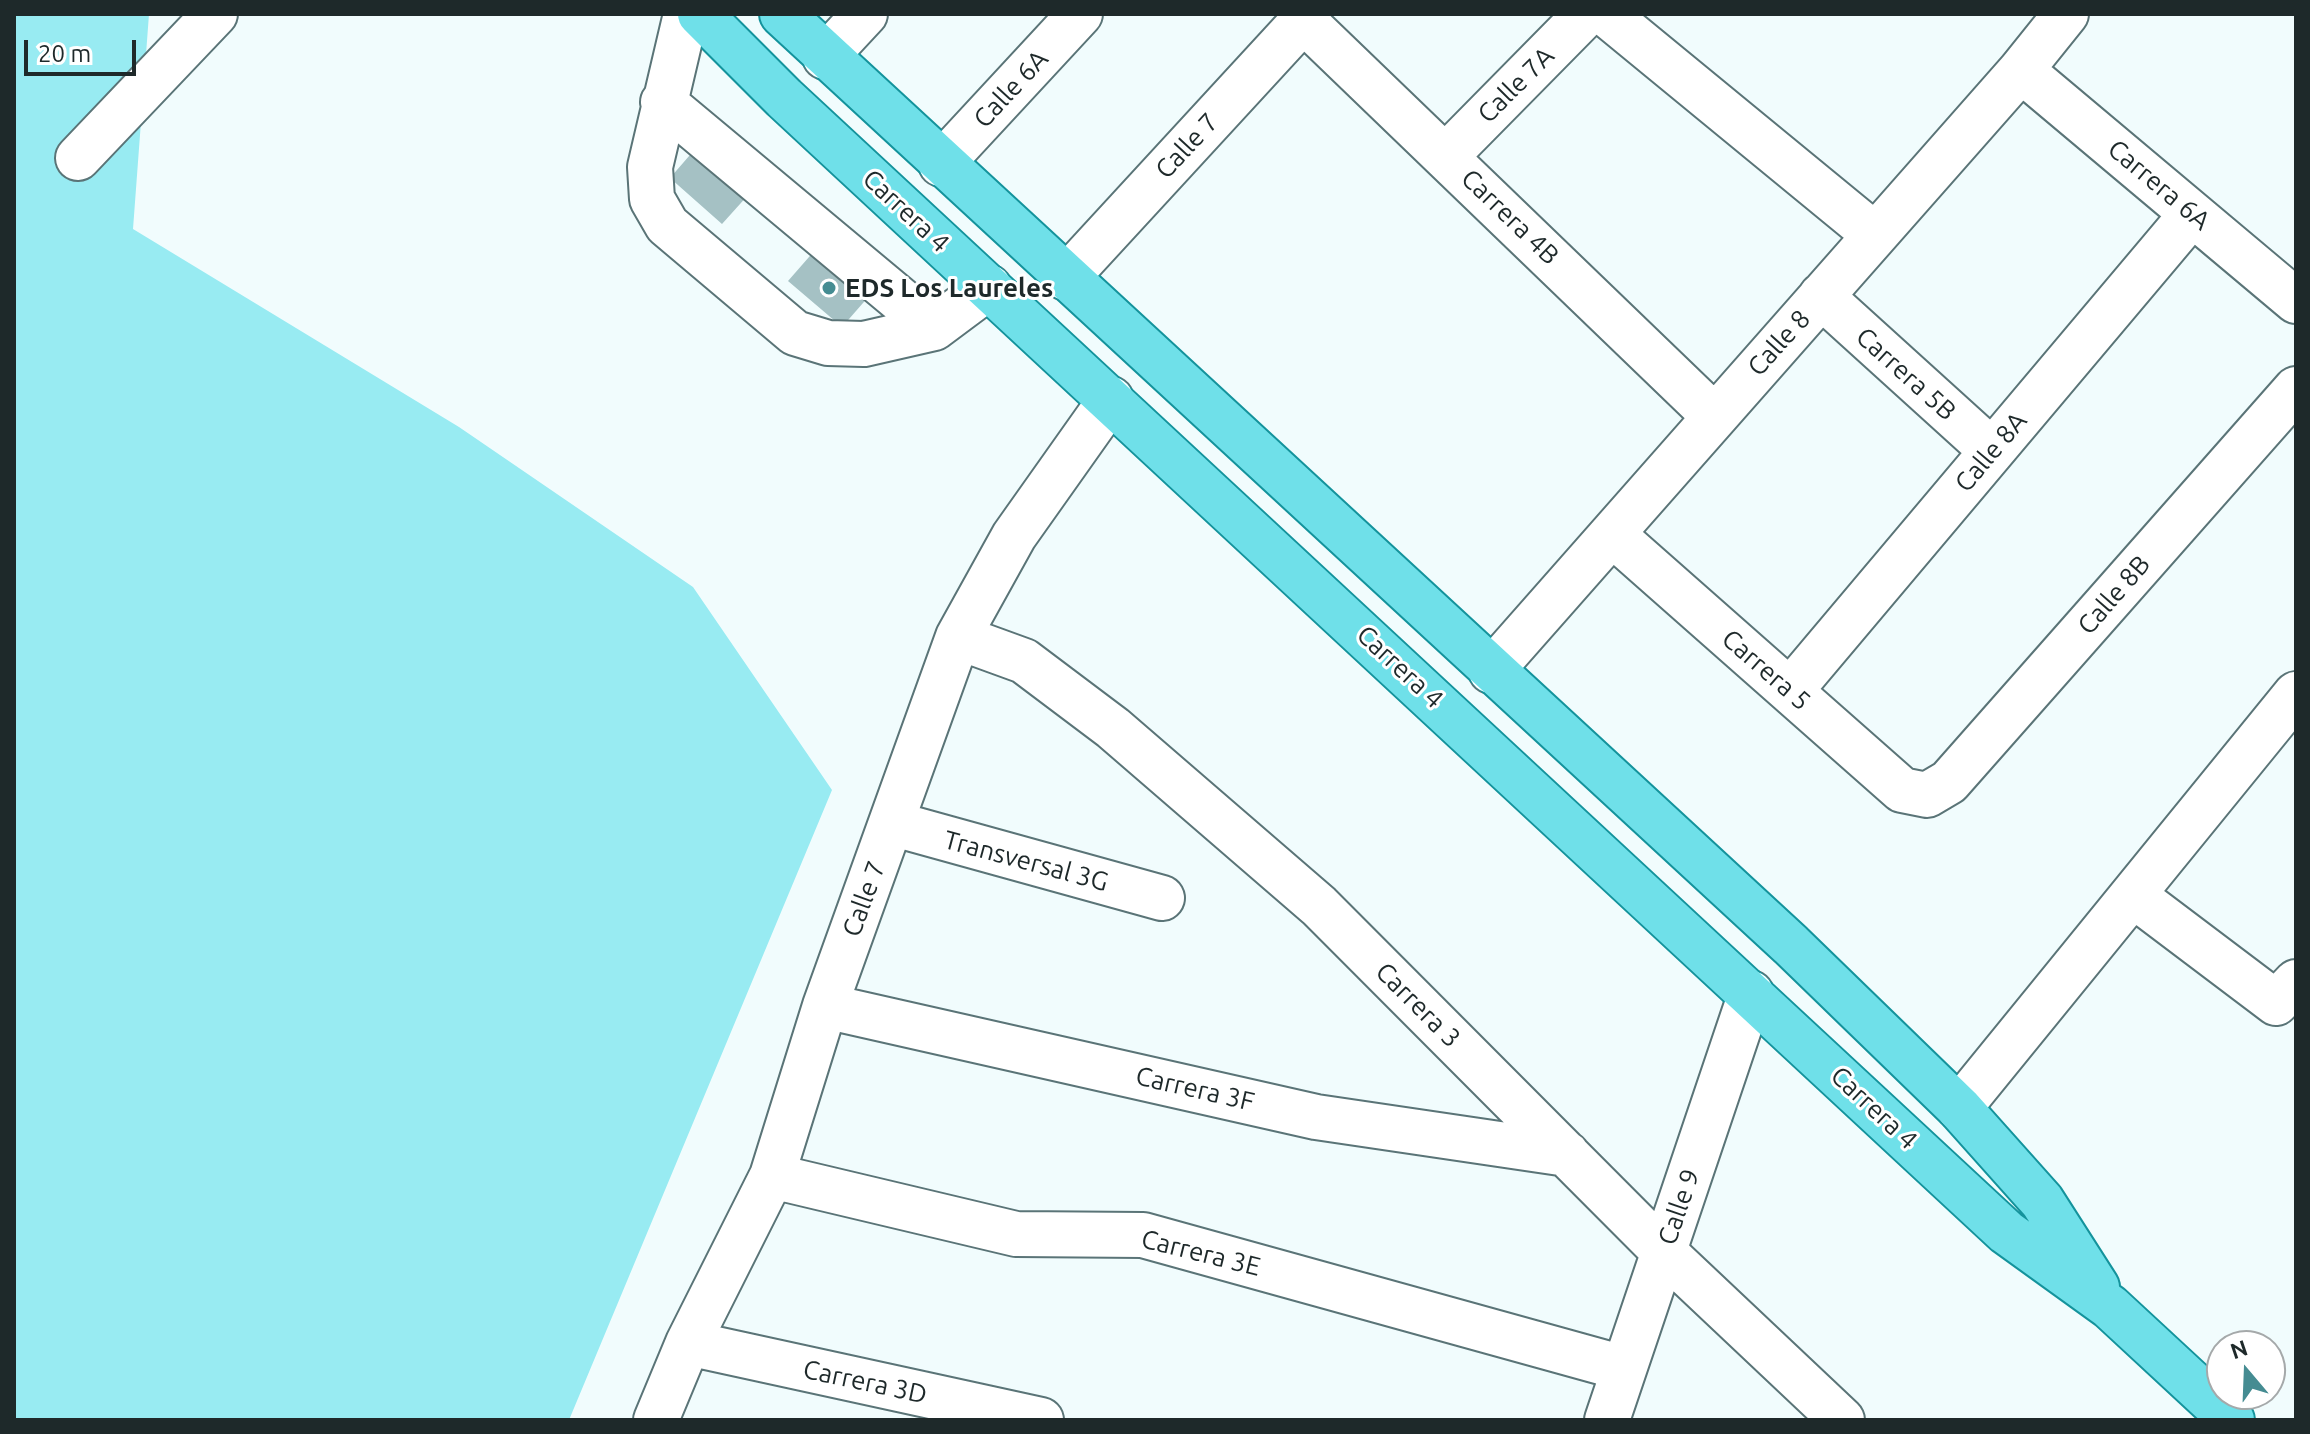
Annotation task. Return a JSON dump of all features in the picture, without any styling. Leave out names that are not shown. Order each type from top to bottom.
[{"type":"main road","name":"Carrera 4","points":[[700,14],[784,98],[2006,1232],[2110,1307],[2232,1420]]},
{"type":"main road","name":"Carrera 4","points":[[782,14],[825,57],[1791,945],[1959,1108],[2042,1201],[2110,1307]]},
{"type":"street","points":[[78,158],[215,14]]},
{"type":"street","points":[[686,14],[650,167],[652,199],[667,225],[795,333],[828,343],[864,344],[934,328],[989,287]]},
{"type":"street","points":[[825,57],[865,14]]},
{"type":"street","name":"Calle 6A","points":[[941,164],[1080,14]]},
{"type":"street","name":"Calle 7A","points":[[1447,155],[1586,14]]},
{"type":"street","points":[[1606,14],[1875,235]]},
{"type":"street","name":"Calle 8","points":[[1491,671],[2021,70],[2066,14]]},
{"type":"street","name":"Carrera 4B","points":[[1306,17],[1714,416]]},
{"type":"street","name":"Calle 7","points":[[1066,278],[1306,17]]},
{"type":"street","name":"Carrera 6A","points":[[2021,70],[2296,301]]},
{"type":"street","points":[[663,102],[934,328]]},
{"type":"street","name":"Calle 8A","points":[[1790,691],[2192,214]]},
{"type":"street","name":"Carrera 5B","points":[[1821,296],[1992,451]]},
{"type":"street","name":"Calle 8B","points":[[1927,795],[1949,782],[2296,389]]},
{"type":"street","name":"Calle 7","points":[[656,1420],[688,1343],[772,1176],[825,1006],[958,637],[1014,536],[1111,399]]},
{"type":"street","name":"Carrera 5","points":[[1612,534],[1902,790],[1927,795]]},
{"type":"street","name":"Carrera 3","points":[[958,637],[1024,661],[1113,728],[1319,906],[1664,1252],[1842,1420]]},
{"type":"street","points":[[1959,1108],[2296,694]]},
{"type":"street","name":"Transversal 3G","points":[[891,823],[1162,898]]},
{"type":"street","points":[[2133,895],[2276,1003],[2296,982]]},
{"type":"street","name":"Calle 9","points":[[1607,1420],[1751,993]]},
{"type":"street","name":"Carrera 3F","points":[[825,1006],[1316,1117],[1567,1154]]},
{"type":"street","name":"Carrera 3E","points":[[772,1176],[1016,1234],[1143,1235],[1623,1368]]},
{"type":"street","name":"Carrera 3D","points":[[688,1343],[1041,1420]]},
{"type":"shaded area","points":[[14,14],[149,14],[133,229],[459,427],[693,587],[832,790],[569,1420],[14,1420]]},
{"type":"building","points":[[696,148],[749,194],[722,224],[670,178]]},
{"type":"building","name":"EDS Los Laureles","points":[[816,249],[870,295],[842,327],[788,281]]},
{"type":"place","name":"EDS Los Laureles","points":[[829,288]]}]
